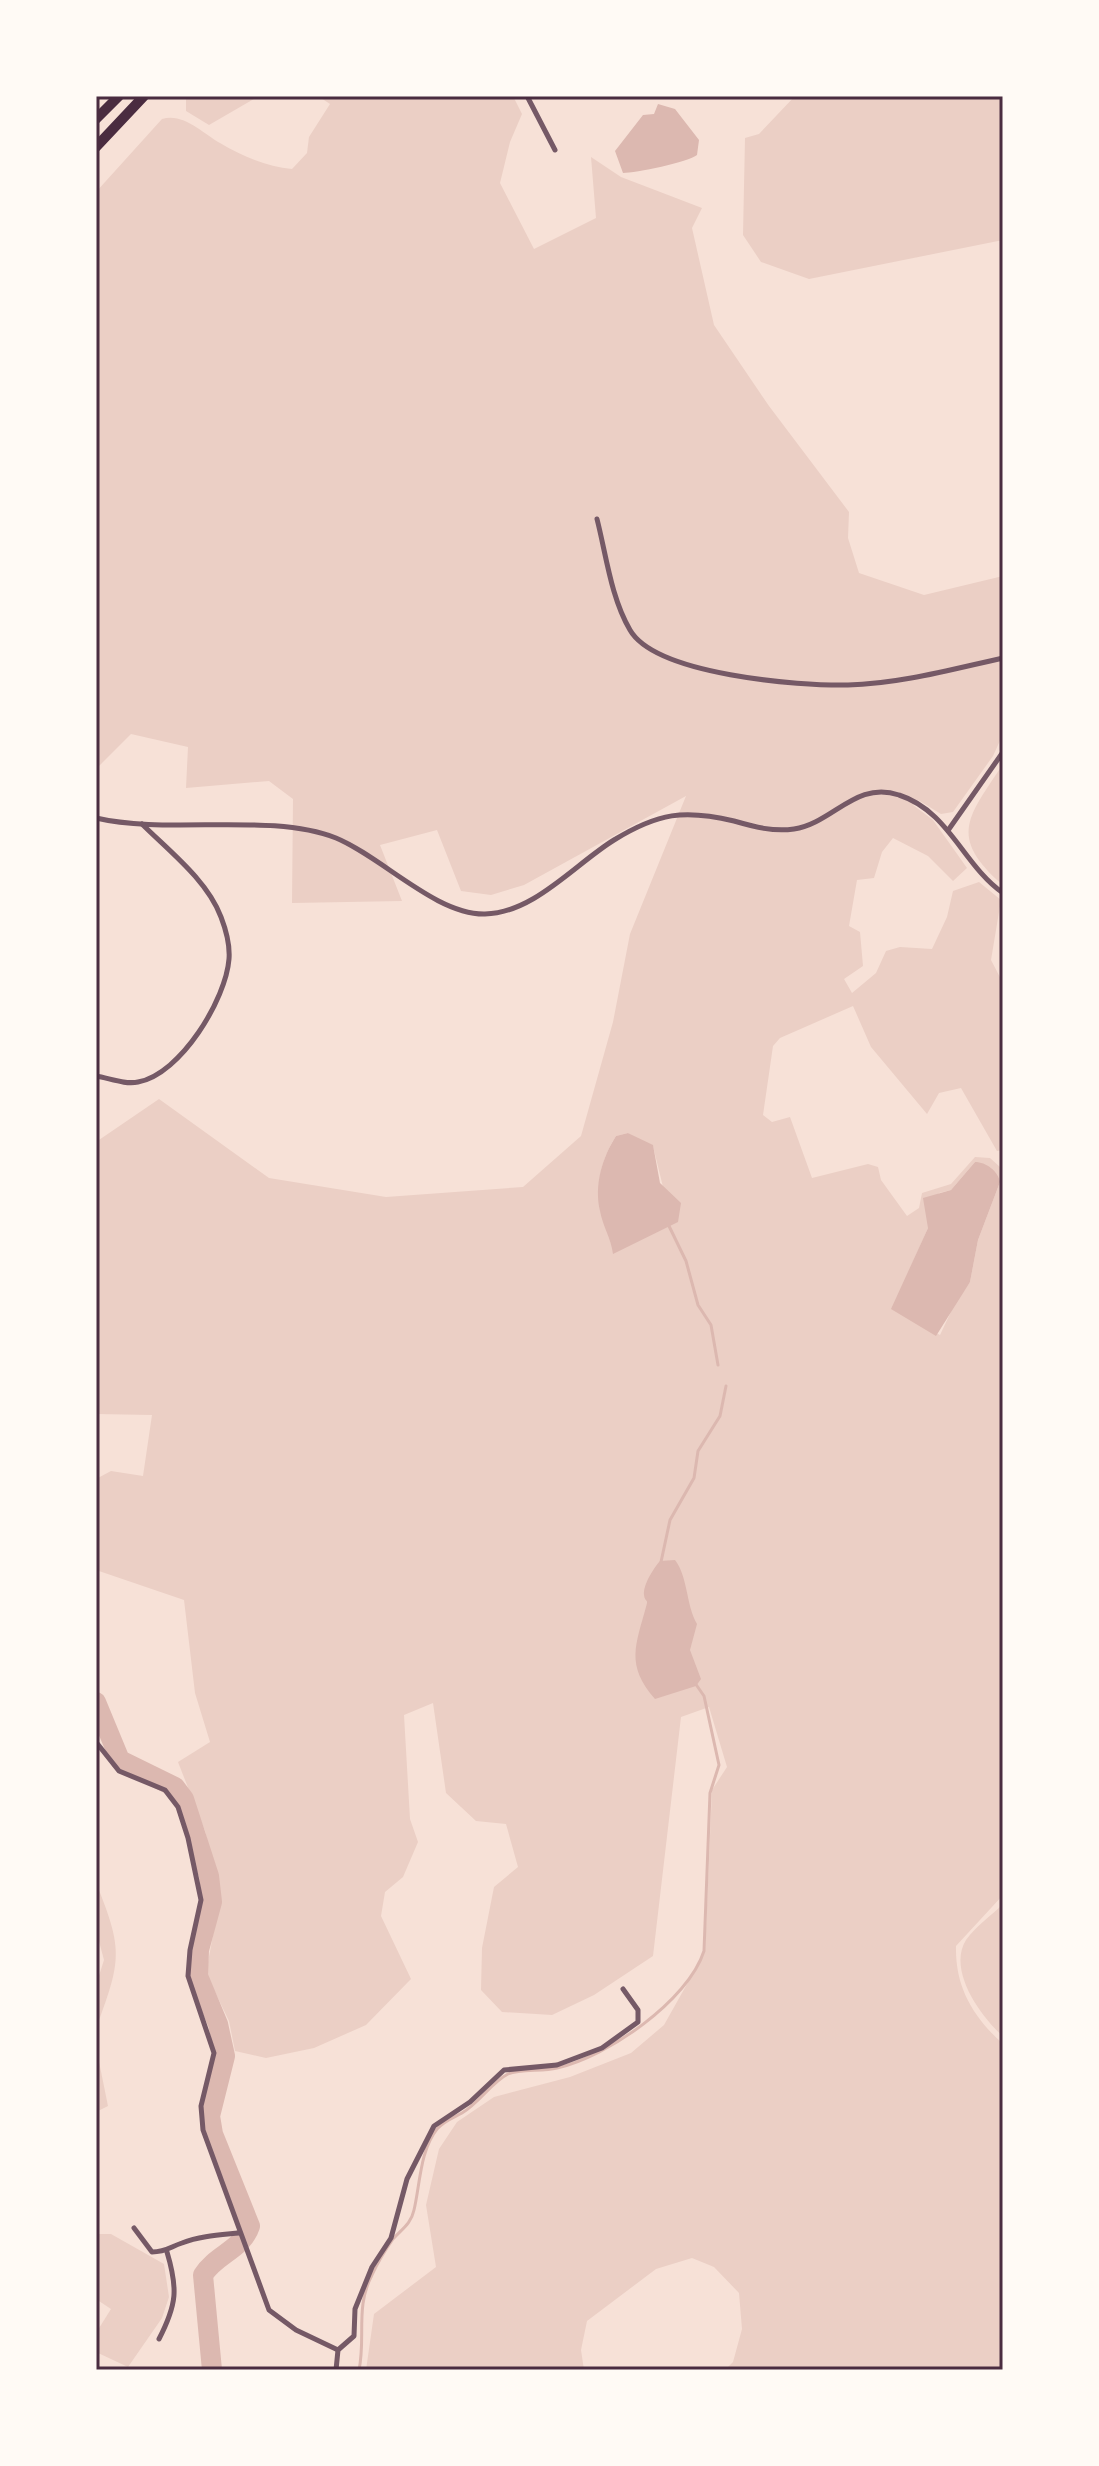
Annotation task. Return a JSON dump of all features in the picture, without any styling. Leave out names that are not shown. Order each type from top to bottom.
[{"type":"highway","points":[[96,119],[119,96]]},
{"type":"highway","points":[[96,147],[144,96]]},
{"type":"street","points":[[527,96],[555,150]]},
{"type":"street","points":[[597,519],[616,593],[630,631],[645,646],[665,657],[762,678],[849,685],[1003,658]]},
{"type":"street","points":[[949,829],[1003,752]]},
{"type":"street","points":[[96,818],[311,831],[366,853],[441,901],[482,915],[518,907],[611,842],[663,816],[709,815],[767,830],[783,830],[799,828],[857,796],[880,791],[912,801],[949,829],[980,873],[1003,893]]},
{"type":"street","points":[[96,1076],[133,1083],[166,1067],[195,1038],[213,1009],[229,957],[226,934],[214,902],[198,880],[141,823]]},
{"type":"street","points":[[96,1742],[119,1771],[165,1790],[178,1807],[201,1900],[190,1950],[188,1976],[214,2053],[201,2106],[203,2130],[269,2310],[296,2330],[338,2350]]},
{"type":"street","points":[[336,2370],[338,2350],[354,2336],[355,2309],[372,2267],[391,2238],[410,2171],[434,2126],[470,2102],[504,2070],[557,2065],[602,2048],[638,2022],[638,2010],[623,1989]]},
{"type":"street","points":[[134,2228],[152,2252],[167,2252],[179,2243],[240,2234]]},
{"type":"street","points":[[159,2339],[174,2307],[176,2282],[167,2252]]},
{"type":"shaded area","points":[[186,96],[259,96],[209,125],[186,111]]},
{"type":"shaded area","points":[[318,96],[513,96],[522,114],[510,142],[500,183],[534,249],[596,218],[591,157],[621,177],[702,208],[692,228],[714,325],[769,406],[849,512],[848,538],[859,573],[924,595],[1003,576],[1003,734],[993,756],[953,812],[941,814],[918,800],[913,805],[933,820],[967,868],[953,881],[928,856],[893,838],[882,852],[874,878],[857,880],[849,926],[860,932],[863,966],[844,979],[852,993],[876,973],[886,951],[900,947],[932,949],[947,917],[953,891],[979,882],[1001,900],[991,960],[1003,983],[1003,1150],[997,1151],[961,1088],[939,1093],[927,1114],[871,1047],[853,1006],[780,1038],[773,1046],[763,1115],[772,1122],[790,1117],[812,1178],[868,1164],[878,1167],[881,1180],[907,1216],[919,1208],[922,1193],[951,1184],[975,1157],[990,1158],[1000,1167],[1003,1165],[1003,1895],[956,1946],[959,1975],[968,2000],[983,2023],[1003,2044],[1003,2370],[725,2370],[733,2362],[742,2329],[739,2293],[714,2267],[692,2258],[656,2269],[587,2321],[581,2350],[584,2370],[366,2370],[374,2314],[436,2267],[426,2205],[439,2149],[457,2122],[494,2097],[570,2077],[631,2053],[664,2025],[705,1952],[712,1790],[727,1767],[709,1707],[681,1717],[653,1956],[594,1995],[552,2015],[502,2012],[481,1990],[482,1948],[494,1887],[518,1867],[506,1824],[476,1821],[446,1793],[433,1703],[404,1715],[410,1819],[418,1842],[403,1877],[385,1892],[381,1916],[411,1979],[366,2025],[314,2048],[266,2058],[235,2051],[229,2021],[206,1973],[220,1897],[205,1831],[178,1762],[210,1742],[195,1693],[184,1600],[96,1570],[96,1479],[111,1471],[143,1476],[152,1415],[96,1414],[96,1142],[159,1099],[269,1178],[386,1197],[523,1187],[581,1136],[613,1022],[630,934],[686,796],[524,885],[491,895],[461,891],[437,830],[380,845],[402,901],[292,903],[293,799],[269,781],[186,788],[188,747],[131,734],[96,769],[96,192],[162,119],[170,118],[193,125],[246,156],[292,169],[307,153],[309,137],[330,104]],"holes":[[[628,1133],[653,1146],[663,1187],[611,1233],[601,1210],[601,1172],[616,1136]],[[975,1162],[1000,1182],[978,1240],[970,1282],[956,1301],[940,1335],[892,1309],[928,1228],[928,1219],[939,1193],[951,1190]]]},
{"type":"shaded area","points":[[795,96],[1003,96],[1003,240],[809,279],[761,262],[743,235],[745,138],[759,134]]},
{"type":"shaded area","points":[[658,104],[675,109],[699,140],[697,155],[673,164],[623,173],[615,151],[643,115],[654,114]]},
{"type":"shaded area","points":[[1003,764],[1003,885],[974,853],[969,839],[969,825],[973,812]]},
{"type":"shaded area","points":[[628,1133],[653,1145],[660,1183],[681,1203],[678,1222],[613,1254],[598,1201],[599,1182],[603,1163],[616,1136]]},
{"type":"shaded area","points":[[975,1162],[991,1168],[1000,1182],[978,1240],[970,1282],[936,1336],[891,1309],[928,1228],[923,1198],[951,1190]]},
{"type":"shaded area","points":[[675,1560],[697,1624],[690,1650],[701,1679],[696,1686],[655,1699],[636,1665],[637,1643],[647,1604],[644,1591],[660,1561]]},
{"type":"shaded area","points":[[96,1883],[111,1925],[116,1956],[110,1987],[96,2029],[96,1985],[104,1960],[96,1930]]},
{"type":"shaded area","points":[[1003,1904],[1003,2036],[985,2017],[969,1992],[961,1965],[961,1952],[966,1940]]},
{"type":"shaded area","points":[[96,2047],[108,2106],[96,2112]]},
{"type":"shaded area","points":[[96,2234],[111,2234],[164,2264],[169,2297],[162,2318],[128,2367],[96,2352],[96,2333],[111,2309],[96,2299]]},
{"type":"waterway","points":[[668,1224],[686,1261],[698,1305],[711,1325],[718,1365]]},
{"type":"waterway","points":[[661,1562],[670,1520],[694,1478],[698,1451],[720,1416],[726,1386]]},
{"type":"waterway","points":[[359,2370],[362,2310],[367,2287],[387,2247],[413,2215],[424,2157],[437,2129],[468,2109],[508,2074],[557,2068],[577,2062],[621,2039],[664,2007],[695,1970],[704,1951],[710,1793],[719,1765],[704,1696],[695,1683]]},
{"type":"waterway","points":[[96,1702],[120,1760],[175,1787],[184,1799],[209,1876],[212,1902],[199,1950],[198,1976],[218,2024],[225,2056],[210,2116],[213,2134],[250,2226],[241,2241],[203,2275],[212,2370]]}]
